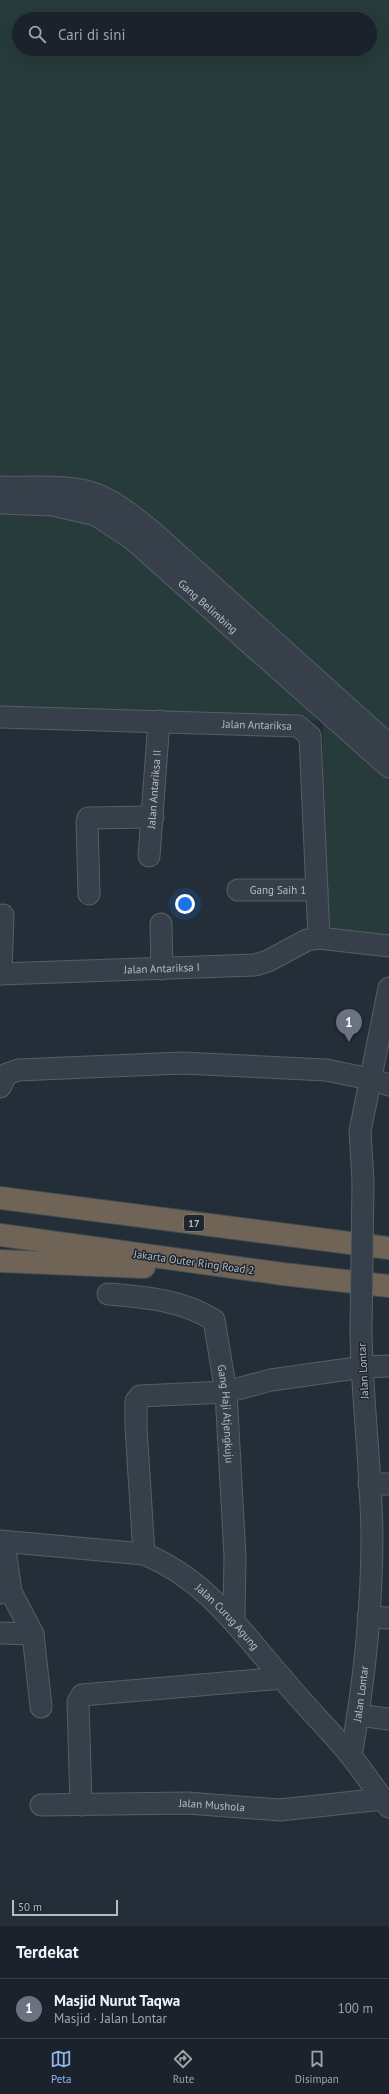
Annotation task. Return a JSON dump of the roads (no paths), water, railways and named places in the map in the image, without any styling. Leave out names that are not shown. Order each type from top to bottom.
[{"type":"highway","name":"17","points":[[0,1198],[389,1248]]},
{"type":"highway","name":"Jakarta Outer Ring Road 2","points":[[0,1235],[283,1274],[389,1286]]},
{"type":"highway","points":[[0,1261],[283,1274]]},
{"type":"street","name":"Gang Belimbing","points":[[0,487],[85,491],[132,539],[389,767]]},
{"type":"street","name":"Gang Belimbing","points":[[0,503],[101,507],[129,513],[153,532],[389,745]]},
{"type":"street","name":"Jalan Antariksa","points":[[0,718],[298,726],[310,736],[319,938]]},
{"type":"street","name":"Jalan Antariksa II","points":[[149,856],[159,722]]},
{"type":"street","points":[[89,894],[88,818],[153,817]]},
{"type":"street","name":"Gang Saih 1","points":[[238,890],[317,890]]},
{"type":"street","points":[[0,974],[2,924]]},
{"type":"street","points":[[161,924],[162,969]]},
{"type":"street","points":[[319,938],[389,946]]},
{"type":"street","name":"Jalan Antariksa I","points":[[0,974],[162,969],[255,964],[268,962],[307,940],[319,938]]},
{"type":"street","name":"Jalan Lontar","points":[[350,1756],[358,1714],[368,1616],[380,1535],[379,1484],[363,1367],[361,1332],[363,1181],[360,1131],[380,1082],[389,988]]},
{"type":"street","points":[[0,1087],[7,1074],[18,1070],[182,1063],[326,1070],[380,1082]]},
{"type":"street","name":"Gang Haji Atjengkuju","points":[[108,1294],[175,1302],[200,1312],[214,1320],[226,1392],[235,1556],[234,1620]]},
{"type":"street","points":[[144,1554],[136,1427],[137,1398],[140,1396],[226,1392],[271,1380],[363,1367],[389,1366]]},
{"type":"street","points":[[2,1542],[6,1592],[33,1634],[41,1707]]},
{"type":"street","name":"Jalan Curug Agung","points":[[2,1542],[144,1554],[166,1562],[195,1582],[234,1620],[350,1756],[386,1803]]},
{"type":"street","points":[[368,1616],[389,1618]]},
{"type":"street","points":[[0,1633],[33,1634]]},
{"type":"street","points":[[81,1805],[78,1702],[82,1695],[282,1678]]},
{"type":"street","points":[[358,1714],[389,1719]]},
{"type":"street","name":"Jalan Mushola","points":[[41,1804],[81,1805],[187,1803],[280,1810],[386,1803]]},
{"type":"place","name":"Masjid Nurut Taqwa","points":[[349,1042]]}]
